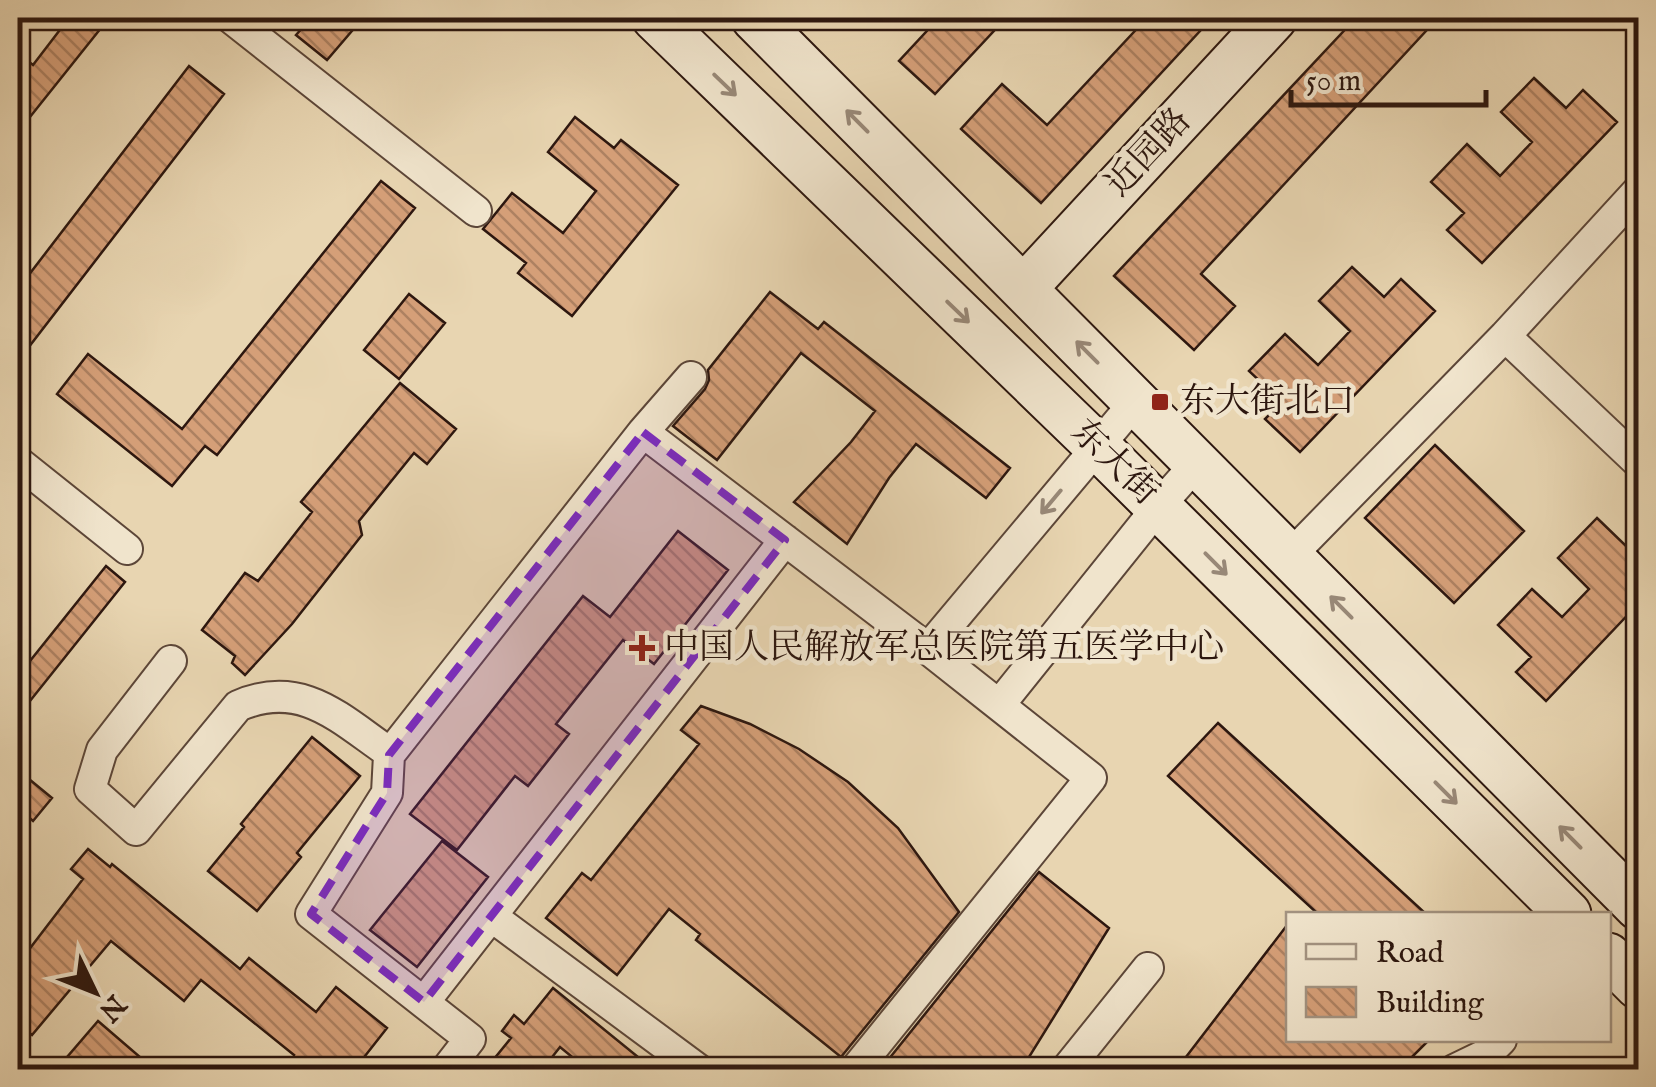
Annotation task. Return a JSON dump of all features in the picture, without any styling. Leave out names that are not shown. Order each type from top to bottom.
[{"type":"main road","name":"东大街","points":[[655,18],[1097,446],[1566,912]]},
{"type":"main road","name":"东大街","points":[[754,18],[1638,906]]},
{"type":"main road","name":"近园路","points":[[1024,288],[1274,18]]},
{"type":"main road","points":[[1611,959],[1638,986]]},
{"type":"street","points":[[232,18],[476,211]]},
{"type":"street","points":[[1290,556],[1505,336],[1638,190]]},
{"type":"street","points":[[1505,336],[1638,462]]},
{"type":"street","points":[[446,1070],[470,1039],[311,914],[387,793],[390,753],[643,432],[691,377]]},
{"type":"street","points":[[928,649],[1136,401]]},
{"type":"street","points":[[643,432],[1091,778],[855,1070]]},
{"type":"street","points":[[18,462],[127,549]]},
{"type":"street","points":[[1000,704],[1197,463]]},
{"type":"street","points":[[424,1002],[784,540]]},
{"type":"street","points":[[171,661],[102,750],[90,790],[136,830],[238,706],[261,696],[313,701],[390,753]]},
{"type":"street","points":[[491,916],[699,1070]]},
{"type":"street","points":[[1066,1070],[1148,968]]},
{"type":"street","points":[[1454,1070],[1488,1054],[1498,1042]]},
{"type":"street","points":[[1490,1070],[1517,1042]]},
{"type":"highlighted area","points":[[643,432],[785,540],[424,1002],[311,914],[387,793],[389,755]]},
{"type":"building","points":[[69,18],[109,18],[18,132],[18,53],[33,65]]},
{"type":"building","points":[[311,18],[363,18],[327,60],[296,35]]},
{"type":"building","points":[[939,18],[1006,18],[935,94],[899,61]]},
{"type":"building","points":[[1147,18],[1212,18],[1041,203],[961,129],[1002,84],[1047,125]]},
{"type":"building","points":[[1356,18],[1438,18],[1201,274],[1235,306],[1194,350],[1114,276]]},
{"type":"building","points":[[189,66],[224,94],[18,361],[18,289]]},
{"type":"building","points":[[1534,78],[1566,108],[1583,90],[1617,122],[1482,263],[1447,230],[1464,213],[1431,182],[1467,144],[1500,176],[1532,142],[1501,112]]},
{"type":"building","points":[[575,117],[614,148],[621,140],[678,185],[572,316],[518,273],[526,263],[483,229],[512,193],[563,233],[596,191],[548,152]]},
{"type":"building","points":[[381,181],[415,208],[217,455],[205,446],[172,486],[57,394],[88,354],[182,429]]},
{"type":"building","points":[[1352,267],[1384,297],[1401,279],[1435,311],[1300,452],[1265,419],[1282,402],[1249,371],[1285,334],[1318,365],[1350,331],[1319,301]]},
{"type":"building","points":[[770,292],[818,329],[824,322],[1010,468],[986,498],[916,444],[847,544],[794,502],[875,411],[801,353],[717,460],[673,426],[705,389],[708,370]]},
{"type":"building","points":[[409,294],[445,323],[399,379],[364,350]]},
{"type":"building","points":[[400,383],[456,429],[427,464],[414,453],[359,521],[362,535],[292,624],[245,675],[232,663],[235,656],[202,630],[245,573],[258,581],[312,512],[301,502]]},
{"type":"building","points":[[1435,445],[1524,531],[1454,603],[1365,518]]},
{"type":"building","points":[[1597,518],[1627,547],[1638,535],[1638,604],[1546,701],[1516,672],[1531,657],[1498,625],[1532,589],[1562,617],[1589,589],[1558,558]]},
{"type":"building","points":[[678,531],[728,570],[654,664],[623,640],[556,724],[569,734],[528,786],[515,776],[457,850],[410,814],[583,596],[610,617]]},
{"type":"building","points":[[106,566],[125,582],[18,716],[18,676]]},
{"type":"building","points":[[701,706],[750,724],[799,749],[848,782],[898,828],[959,912],[841,1057],[696,940],[700,934],[669,909],[617,975],[546,918],[582,873],[591,880],[699,744],[681,730]]},
{"type":"building","points":[[1218,723],[1424,912],[1316,912],[1168,776]]},
{"type":"building","points":[[312,737],[360,776],[297,853],[301,857],[257,911],[208,871]]},
{"type":"building","points":[[18,770],[52,798],[33,821],[18,808]]},
{"type":"building","points":[[442,841],[488,877],[417,967],[370,930]]},
{"type":"building","points":[[88,849],[110,867],[112,864],[240,969],[249,958],[316,1012],[336,987],[387,1028],[354,1070],[282,1070],[294,1055],[201,980],[184,1001],[111,941],[32,1035],[18,1024],[18,964],[83,879],[71,869]]},
{"type":"building","points":[[1039,872],[1109,928],[1021,1070],[880,1070]]},
{"type":"building","points":[[1286,927],[1286,1042],[1427,1042],[1399,1070],[1176,1070]]},
{"type":"building","points":[[553,988],[654,1070],[588,1070],[560,1047],[542,1070],[485,1070],[511,1038],[502,1031],[514,1015],[524,1024]]},
{"type":"building","points":[[98,1021],[155,1070],[83,1070],[68,1056]]},
{"type":"place","name":"东大街北口","points":[[1160,402]]},
{"type":"place","name":"中国人民解放军总医院第五医学中心","points":[[642,648]]}]
